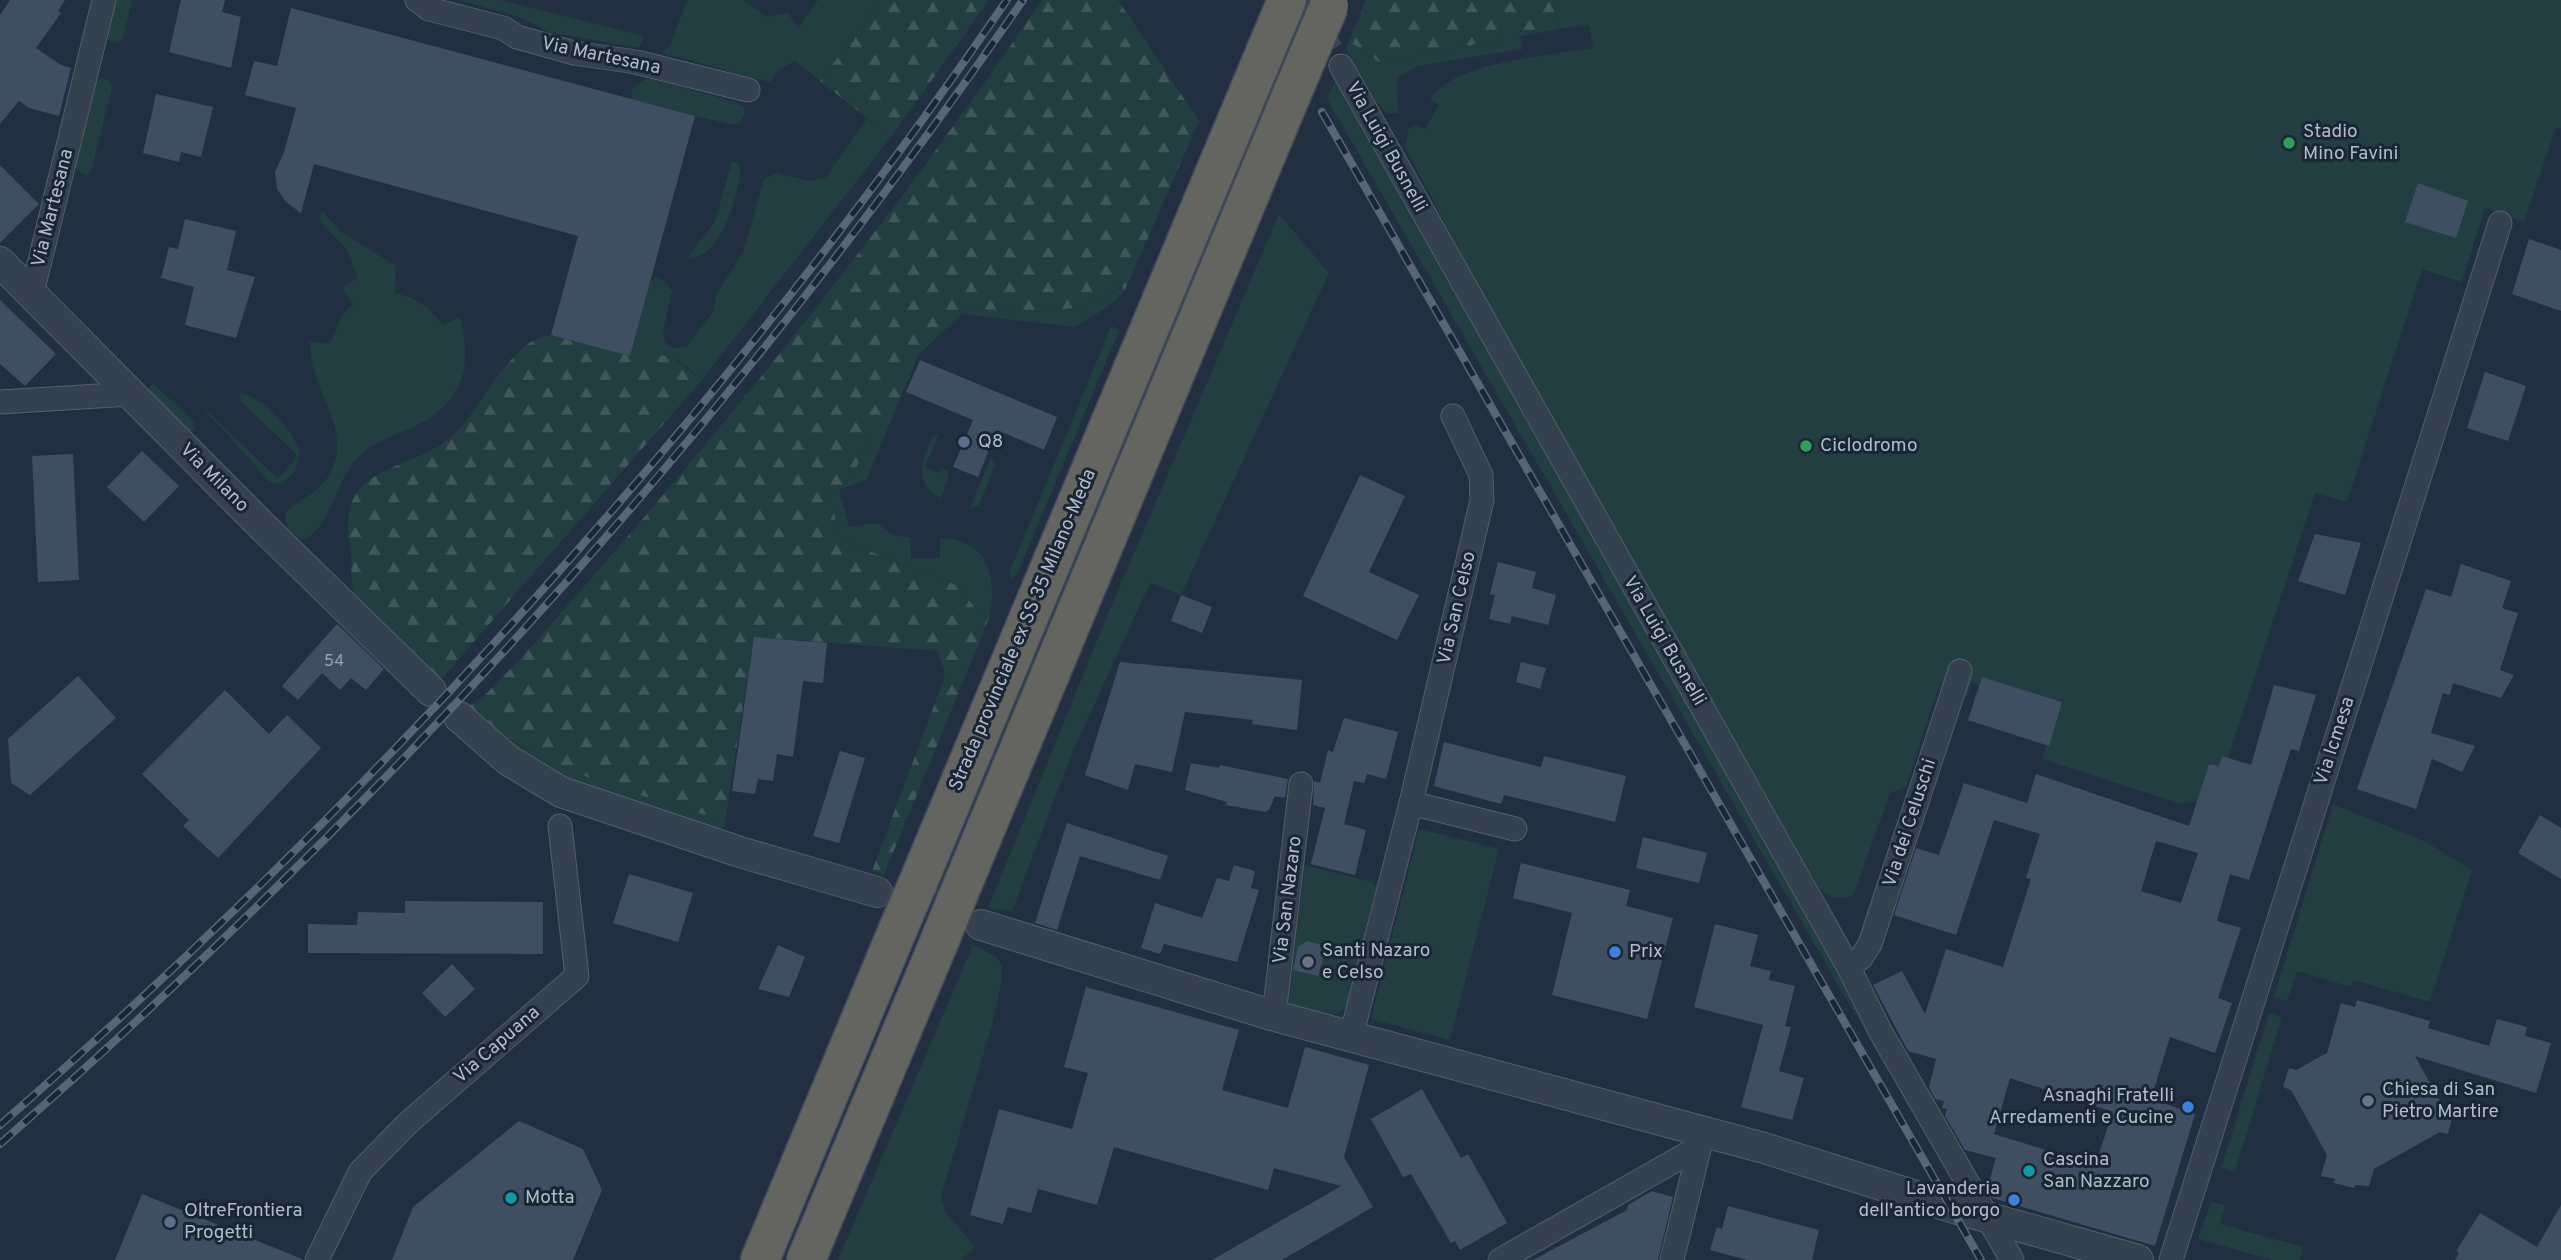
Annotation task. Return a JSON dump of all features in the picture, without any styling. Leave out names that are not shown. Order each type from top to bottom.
[{"type":"highway","name":"Strada provinciale ex SS 35 Milano-Meda","points":[[760,1260],[1287,0]]},
{"type":"highway","points":[[806,1260],[942,935],[969,911],[1331,3]]},
{"type":"street","name":"Via Martesana","points":[[32,293],[104,0]]},
{"type":"street","name":"Via Martesana","points":[[416,0],[429,9],[503,28],[517,37],[574,53],[636,62],[748,90]]},
{"type":"street","name":"Via Luigi Busnelli","points":[[1341,66],[1848,966],[1880,1031],[2012,1260]]},
{"type":"street","name":"Via Icmesa","points":[[2171,1260],[2500,223]]},
{"type":"street","name":"Via Milano","points":[[0,261],[130,394],[431,691]]},
{"type":"street","points":[[0,402],[130,394]]},
{"type":"street","name":"Via San Celso","points":[[1351,1037],[1411,803],[1482,500],[1481,475],[1453,416]]},
{"type":"street","name":"Via dei Celuschi","points":[[1848,966],[1865,953],[1875,930],[1960,671]]},
{"type":"street","points":[[459,717],[508,760],[561,792],[762,859],[877,892]]},
{"type":"street","name":"Via San Nazaro","points":[[1271,1015],[1276,998],[1301,784]]},
{"type":"street","points":[[1411,803],[1514,829]]},
{"type":"street","name":"Via Capuana","points":[[317,1260],[360,1172],[408,1123],[577,976],[560,826]]},
{"type":"street","points":[[969,911],[1271,1015],[1701,1139],[2138,1260]]},
{"type":"street","points":[[1500,1260],[1701,1139]]},
{"type":"street","points":[[1672,1260],[1701,1139]]},
{"type":"green space","points":[[116,0],[132,0],[123,38],[118,43],[109,41],[107,36]]},
{"type":"green space","points":[[457,0],[500,0],[644,36],[639,48],[548,32],[520,17]]},
{"type":"green space","points":[[687,0],[743,0],[767,17],[788,13],[798,28],[818,0],[881,0],[820,81],[795,61],[779,70],[770,82],[662,53],[671,44]]},
{"type":"green space","points":[[881,0],[989,0],[891,137],[820,81]]},
{"type":"green space","points":[[1042,0],[1118,0],[1199,121],[1125,290],[1121,286],[1105,297],[1068,309],[967,309],[918,355],[885,435],[873,435],[850,480],[829,494],[841,540],[959,586],[978,613],[989,618],[884,875],[872,871],[945,676],[938,651],[754,637],[725,821],[590,778],[525,748],[496,729],[469,706],[485,695],[521,658],[591,579],[792,338],[920,171]]},
{"type":"green space","points":[[1366,0],[1554,0],[1559,29],[1379,62],[1349,41]]},
{"type":"green space","name":"Ciclodromo","points":[[1554,0],[2561,0],[2561,128],[2556,128],[2524,222],[2485,208],[2462,282],[2422,269],[2347,502],[2315,493],[2228,758],[2219,766],[2209,764],[2197,801],[2181,804],[2042,759],[2062,702],[1982,677],[1979,685],[1971,683],[1967,697],[1938,689],[1906,787],[1890,793],[1854,894],[1836,898],[1819,888],[1483,295],[1405,147],[1409,128],[1416,125],[1425,129],[1439,105],[1430,99],[1442,86],[1460,76],[1504,62],[1593,48],[1589,25],[1559,29]]},
{"type":"green space","points":[[1520,36],[1523,49],[1418,66],[1397,78],[1398,113],[1387,113],[1376,102],[1346,48],[1349,41],[1379,62]]},
{"type":"green space","points":[[100,78],[109,80],[112,88],[91,172],[86,176],[76,169],[76,157],[96,81]]},
{"type":"green space","points":[[647,78],[736,102],[744,108],[744,115],[740,123],[732,125],[631,99],[633,87]]},
{"type":"green space","points":[[1335,81],[1727,773],[1836,969],[1863,1028],[1327,99]]},
{"type":"green space","points":[[867,119],[891,137],[702,380],[682,363],[669,357],[630,356],[651,280],[656,278],[665,281],[672,291],[663,333],[666,344],[673,348],[686,347],[714,310],[716,295],[743,252],[764,179],[776,173],[810,181],[825,178]]},
{"type":"green space","points":[[732,161],[738,164],[741,171],[725,226],[709,249],[699,256],[686,259],[715,221]]},
{"type":"green space","points":[[322,210],[340,231],[396,266],[395,293],[422,304],[442,325],[460,317],[465,353],[460,384],[442,409],[361,454],[349,469],[318,528],[311,536],[302,540],[287,528],[285,514],[326,480],[335,462],[337,445],[330,411],[311,360],[310,342],[330,343],[343,314],[353,304],[342,288],[358,278],[347,250],[319,220]]},
{"type":"green space","points":[[1279,214],[1329,273],[1181,595],[1150,583],[1070,758],[1012,911],[988,908],[1110,609]]},
{"type":"green space","points":[[1122,286],[1125,290],[1108,307],[1075,327],[961,314],[967,309],[1068,309],[1106,297]]},
{"type":"green space","points":[[1113,326],[1119,331],[1017,575],[1011,578],[1009,573]]},
{"type":"green space","points":[[551,335],[630,356],[656,354],[671,357],[702,380],[437,684],[360,604],[356,596],[352,583],[348,519],[354,498],[366,483],[382,472],[440,445],[457,432],[511,360],[524,347]]},
{"type":"green space","points":[[152,383],[193,420],[195,430],[188,432],[147,392]]},
{"type":"green space","points":[[239,393],[258,400],[276,415],[300,451],[295,472],[281,484],[270,482],[194,398],[278,479],[298,456],[241,401]]},
{"type":"green space","points":[[873,435],[885,435],[867,479],[839,490],[849,527],[877,523],[892,534],[910,538],[911,558],[940,558],[940,538],[969,545],[979,553],[990,574],[992,603],[989,618],[978,613],[959,586],[841,540],[829,494],[850,480]]},
{"type":"green space","points":[[933,435],[938,435],[925,467],[939,473],[941,468],[948,471],[948,480],[941,498],[932,492],[923,478],[923,462]]},
{"type":"green space","points":[[991,457],[995,465],[979,505],[969,510]]},
{"type":"green space","points":[[491,728],[546,759],[634,793],[725,821],[724,827],[715,833],[540,770]]},
{"type":"green space","points":[[2333,804],[2426,842],[2472,870],[2430,1002],[2353,980],[2351,987],[2297,971],[2287,1001],[2274,997]]},
{"type":"green space","points":[[1419,829],[1499,849],[1450,1040],[1371,1019]]},
{"type":"green space","points":[[1305,865],[1372,882],[1376,887],[1348,1002],[1344,1009],[1330,1017],[1288,1006]]},
{"type":"green space","points":[[973,945],[997,957],[1002,966],[1002,979],[992,1025],[941,1197],[946,1212],[975,1247],[961,1260],[838,1260]]},
{"type":"green space","points":[[2269,1013],[2282,1017],[2235,1172],[2221,1168]]},
{"type":"green space","points":[[2211,1202],[2225,1205],[2220,1224],[2303,1247],[2300,1260],[2272,1260],[2198,1239]]},
{"type":"building","points":[[10,0],[65,0],[58,11],[61,13],[36,48],[61,65],[71,68],[59,116],[29,108],[19,101],[0,124],[0,15]]},
{"type":"building","points":[[181,0],[225,0],[222,12],[241,17],[231,68],[169,52]]},
{"type":"building","points":[[291,8],[695,116],[630,356],[551,335],[578,236],[314,164],[301,213],[286,202],[277,189],[275,172],[284,152],[296,108],[245,95],[254,61],[277,66]]},
{"type":"building","points":[[156,94],[213,107],[201,157],[181,152],[179,162],[143,153]]},
{"type":"building","points":[[0,165],[39,204],[0,243]]},
{"type":"building","points":[[2418,183],[2468,201],[2456,238],[2405,222]]},
{"type":"building","points":[[185,219],[236,231],[227,270],[255,277],[236,338],[185,325],[194,287],[161,278],[169,247],[178,249]]},
{"type":"building","points":[[2529,239],[2561,250],[2561,311],[2512,294]]},
{"type":"building","points":[[0,300],[56,354],[25,386],[0,364]]},
{"type":"building","points":[[920,360],[1057,417],[1044,450],[997,430],[978,477],[953,467],[973,420],[906,392]]},
{"type":"building","points":[[2485,372],[2526,386],[2508,441],[2467,428]]},
{"type":"building","points":[[142,451],[179,486],[144,522],[107,487]]},
{"type":"building","points":[[73,454],[79,580],[38,582],[32,456]]},
{"type":"building","points":[[1360,475],[1405,496],[1369,572],[1419,595],[1397,640],[1303,596]]},
{"type":"building","points":[[2315,534],[2361,543],[2345,595],[2298,581]]},
{"type":"building","points":[[1498,562],[1536,572],[1532,588],[1556,595],[1548,625],[1512,616],[1510,624],[1489,619],[1495,595],[1490,594]]},
{"type":"building","points":[[2461,564],[2511,581],[2502,608],[2518,613],[2500,670],[2514,675],[2501,698],[2453,683],[2450,695],[2443,693],[2431,733],[2475,746],[2462,772],[2432,759],[2416,809],[2357,789],[2426,589],[2451,597]]},
{"type":"building","points":[[1181,595],[1212,607],[1202,633],[1171,621]]},
{"type":"building","points":[[337,624],[384,669],[366,690],[351,678],[340,690],[322,673],[298,700],[282,686]]},
{"type":"building","points":[[754,637],[827,643],[823,683],[803,681],[793,757],[777,754],[773,781],[758,779],[755,794],[732,791]]},
{"type":"building","points":[[1120,662],[1302,680],[1297,730],[1252,724],[1253,720],[1185,712],[1172,772],[1135,764],[1128,790],[1085,775]]},
{"type":"building","points":[[1521,662],[1546,668],[1540,689],[1516,682]]},
{"type":"building","points":[[78,676],[116,718],[30,795],[11,783],[8,739]]},
{"type":"building","points":[[1982,677],[2062,702],[2049,746],[1968,720]]},
{"type":"building","points":[[2274,685],[2316,695],[2299,751],[2291,749],[2249,880],[2230,874],[2217,921],[2241,928],[2218,998],[2232,1003],[2215,1053],[2170,1037],[2151,1099],[2195,1114],[2155,1246],[1992,1198],[1987,1189],[1996,1158],[1965,1150],[1945,1116],[1947,1109],[1942,1108],[1944,1101],[1935,1099],[1929,1087],[1936,1059],[1908,1051],[1873,985],[1902,971],[1925,1014],[1946,949],[2003,967],[2031,879],[2026,878],[2040,834],[1994,820],[1956,935],[1894,915],[1916,848],[1939,855],[1964,783],[2027,803],[2036,774],[2189,826],[2209,764],[2219,766],[2222,756],[2251,765]],"holes":[[[2156,841],[2198,853],[2181,903],[2141,891]],[[2010,1078],[2113,1112],[2095,1165],[1994,1134]]]},
{"type":"building","points":[[225,690],[269,734],[287,715],[321,748],[218,858],[183,826],[189,820],[142,774]]},
{"type":"building","points":[[1344,718],[1398,732],[1386,779],[1367,774],[1364,783],[1354,781],[1344,824],[1366,830],[1355,875],[1311,864],[1325,808],[1313,805],[1314,781],[1320,783],[1328,750],[1333,752]]},
{"type":"building","points":[[1444,742],[1541,767],[1544,756],[1626,776],[1615,822],[1504,795],[1501,804],[1434,786]]},
{"type":"building","points":[[840,751],[865,758],[839,843],[813,836]]},
{"type":"building","points":[[1191,763],[1219,768],[1220,765],[1288,779],[1285,798],[1275,796],[1269,810],[1265,812],[1226,805],[1227,802],[1185,790]]},
{"type":"building","points":[[2540,815],[2561,828],[2561,879],[2518,853]]},
{"type":"building","points":[[1067,823],[1168,856],[1160,880],[1080,856],[1057,930],[1035,923]]},
{"type":"building","points":[[1643,837],[1707,853],[1699,883],[1636,868]]},
{"type":"building","points":[[1521,863],[1630,890],[1626,906],[1673,918],[1647,1019],[1552,995],[1572,913],[1513,898]]},
{"type":"building","points":[[1234,865],[1255,871],[1251,888],[1259,890],[1237,962],[1164,944],[1160,954],[1141,948],[1155,903],[1202,918],[1217,878],[1229,881]]},
{"type":"building","points":[[629,874],[693,893],[678,942],[613,923]]},
{"type":"building","points":[[405,901],[543,902],[543,954],[308,953],[308,924],[357,925],[358,912],[405,913]]},
{"type":"building","points":[[1715,924],[1758,935],[1750,966],[1771,971],[1769,980],[1795,986],[1785,1026],[1791,1027],[1779,1071],[1804,1078],[1792,1120],[1741,1107],[1763,1025],[1694,1007]]},
{"type":"building","name":"Santi Nazaro e Celso","points":[[1307,941],[1319,944],[1324,954],[1318,976],[1293,970],[1298,947]]},
{"type":"building","points":[[778,945],[805,957],[789,997],[758,989]]},
{"type":"building","points":[[452,964],[475,989],[445,1017],[422,993]]},
{"type":"building","points":[[1086,987],[1239,1030],[1222,1090],[1288,1108],[1305,1047],[1369,1065],[1344,1157],[1373,1207],[1282,1260],[1212,1260],[1341,1186],[1274,1168],[1268,1190],[1114,1147],[1097,1205],[1038,1189],[1031,1213],[1008,1207],[1003,1224],[970,1215],[999,1109],[1072,1129],[1088,1073],[1064,1067]]},
{"type":"building","name":"Chiesa di San Pietro Martire","points":[[2357,1000],[2430,1021],[2428,1028],[2489,1046],[2497,1019],[2527,1027],[2525,1036],[2551,1043],[2536,1093],[2415,1056],[2446,1112],[2453,1114],[2448,1134],[2440,1132],[2374,1169],[2369,1186],[2355,1185],[2354,1188],[2334,1183],[2335,1179],[2321,1176],[2327,1155],[2291,1090],[2283,1087],[2289,1068],[2296,1070],[2327,1053],[2341,1003],[2355,1007]]},
{"type":"building","points":[[1422,1089],[1461,1158],[1468,1154],[1507,1223],[1460,1250],[1455,1241],[1451,1243],[1411,1174],[1403,1177],[1371,1119]]},
{"type":"building","name":"Motta","points":[[519,1121],[583,1149],[602,1190],[573,1260],[392,1260],[413,1207]]},
{"type":"building","points":[[1652,1191],[1673,1197],[1658,1260],[1533,1260],[1627,1210],[1628,1205]]},
{"type":"building","name":"OltreFrontiera Progetti","points":[[142,1194],[302,1259],[302,1260],[115,1260]]},
{"type":"building","points":[[2561,1205],[2561,1260],[2455,1260],[2459,1253],[2456,1251],[2480,1213],[2537,1247]]},
{"type":"building","points":[[1728,1206],[1819,1230],[1812,1260],[1747,1260],[1710,1250],[1717,1227],[1722,1229]]},
{"type":"tunnel","points":[[1304,0],[1341,66]]},
{"type":"railway","points":[[0,1125],[139,1000],[276,870],[409,734],[539,594],[664,450],[784,303],[899,152],[1007,0]]},
{"type":"railway","points":[[0,1144],[143,1015],[282,882],[417,745],[547,604],[673,458],[795,309],[911,156],[1023,0]]},
{"type":"railway","points":[[1322,112],[1981,1260]]},
{"type":"place","name":"Stadio Mino Favini","points":[[2289,143]]},
{"type":"place","name":"Q8","points":[[964,442]]},
{"type":"place","name":"Ciclodromo","points":[[1806,446]]},
{"type":"place","name":"Prix","points":[[1615,952]]},
{"type":"place","name":"Santi Nazaro e Celso","points":[[1308,962]]},
{"type":"place","name":"Chiesa di San Pietro Martire","points":[[2368,1101]]},
{"type":"place","name":"Asnaghi Fratelli Arredamenti e Cucine","points":[[2188,1107]]},
{"type":"place","name":"Cascina San Nazzaro","points":[[2029,1171]]},
{"type":"place","name":"Motta","points":[[511,1198]]},
{"type":"place","name":"Lavanderia dell'antico borgo","points":[[2014,1200]]},
{"type":"place","name":"OltreFrontiera Progetti","points":[[170,1222]]}]
